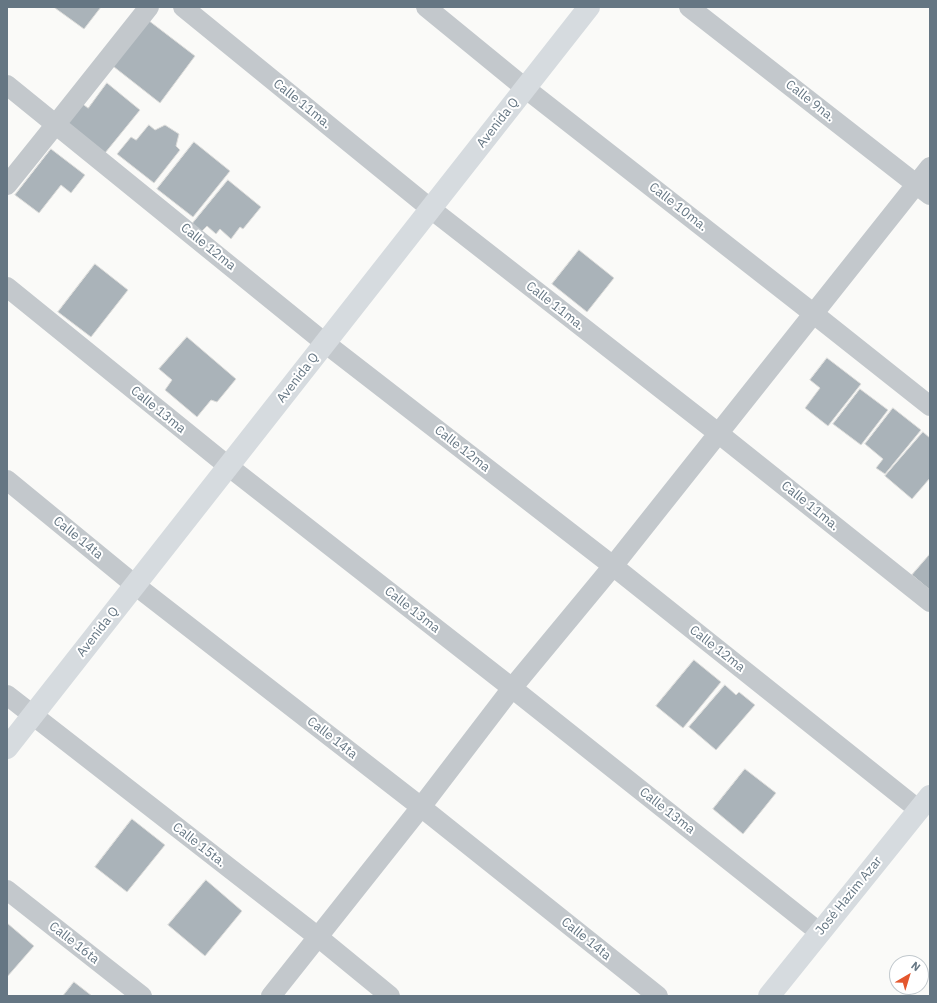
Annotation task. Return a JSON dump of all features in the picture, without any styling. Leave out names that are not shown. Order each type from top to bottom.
[{"type":"street","points":[[7,185],[149,7]]},
{"type":"street","name":"Calle 11ma.","points":[[183,7],[431,209],[718,433],[930,602]]},
{"type":"street","name":"Calle 10ma.","points":[[426,7],[525,88],[930,406]]},
{"type":"street","name":"Avenida Q","points":[[7,748],[589,7]]},
{"type":"street","name":"Calle 9na.","points":[[689,7],[923,189]]},
{"type":"street","name":"Calle 12ma","points":[[7,85],[326,343],[613,566],[924,803]]},
{"type":"street","points":[[271,996],[421,808],[512,688],[613,566],[814,314],[923,189],[930,167]]},
{"type":"street","name":"Calle 13ma","points":[[7,287],[228,466],[512,688],[819,932]]},
{"type":"street","name":"Calle 14ta","points":[[7,480],[135,585],[421,808],[658,996]]},
{"type":"street","name":"Calle 15ta.","points":[[7,695],[318,937],[390,996]]},
{"type":"street","name":"José Hazim Azar","points":[[769,996],[924,803]]},
{"type":"street","name":"Calle 16ta","points":[[7,890],[142,996]]},
{"type":"building","points":[[101,7],[84,29],[55,8]]},
{"type":"building","points":[[144,17],[195,56],[160,103],[109,63]]},
{"type":"building","points":[[107,83],[140,110],[105,153],[65,121],[80,102],[88,108]]},
{"type":"building","points":[[149,125],[155,130],[165,125],[179,134],[176,146],[180,150],[154,183],[117,154],[131,137],[136,140]]},
{"type":"building","points":[[194,142],[230,171],[193,217],[157,189]]},
{"type":"building","points":[[51,149],[85,175],[71,193],[61,185],[39,213],[15,195]]},
{"type":"building","points":[[228,180],[261,207],[243,229],[240,227],[231,239],[220,229],[216,234],[207,226],[201,232],[192,224]]},
{"type":"building","points":[[579,250],[614,278],[587,312],[552,284]]},
{"type":"building","points":[[95,264],[128,290],[91,337],[58,312]]},
{"type":"building","points":[[187,337],[236,379],[217,402],[211,400],[197,417],[165,390],[172,380],[159,369]]},
{"type":"building","points":[[827,358],[861,384],[828,426],[805,408],[820,388],[810,380]]},
{"type":"building","points":[[860,389],[888,410],[861,445],[833,424]]},
{"type":"building","points":[[893,408],[921,430],[885,474],[876,468],[883,459],[865,444]]},
{"type":"building","points":[[923,432],[930,438],[930,478],[912,499],[885,476]]},
{"type":"building","points":[[930,554],[930,590],[912,575]]},
{"type":"building","points":[[694,660],[721,682],[683,728],[656,706]]},
{"type":"building","points":[[725,685],[736,695],[739,692],[755,705],[716,750],[689,727]]},
{"type":"building","points":[[745,769],[776,793],[743,834],[713,809]]},
{"type":"building","points":[[132,819],[165,845],[127,892],[95,867]]},
{"type":"building","points":[[206,880],[242,911],[205,956],[168,925]]},
{"type":"building","points":[[7,923],[34,946],[7,977]]},
{"type":"building","points":[[74,982],[92,996],[63,996]]}]
